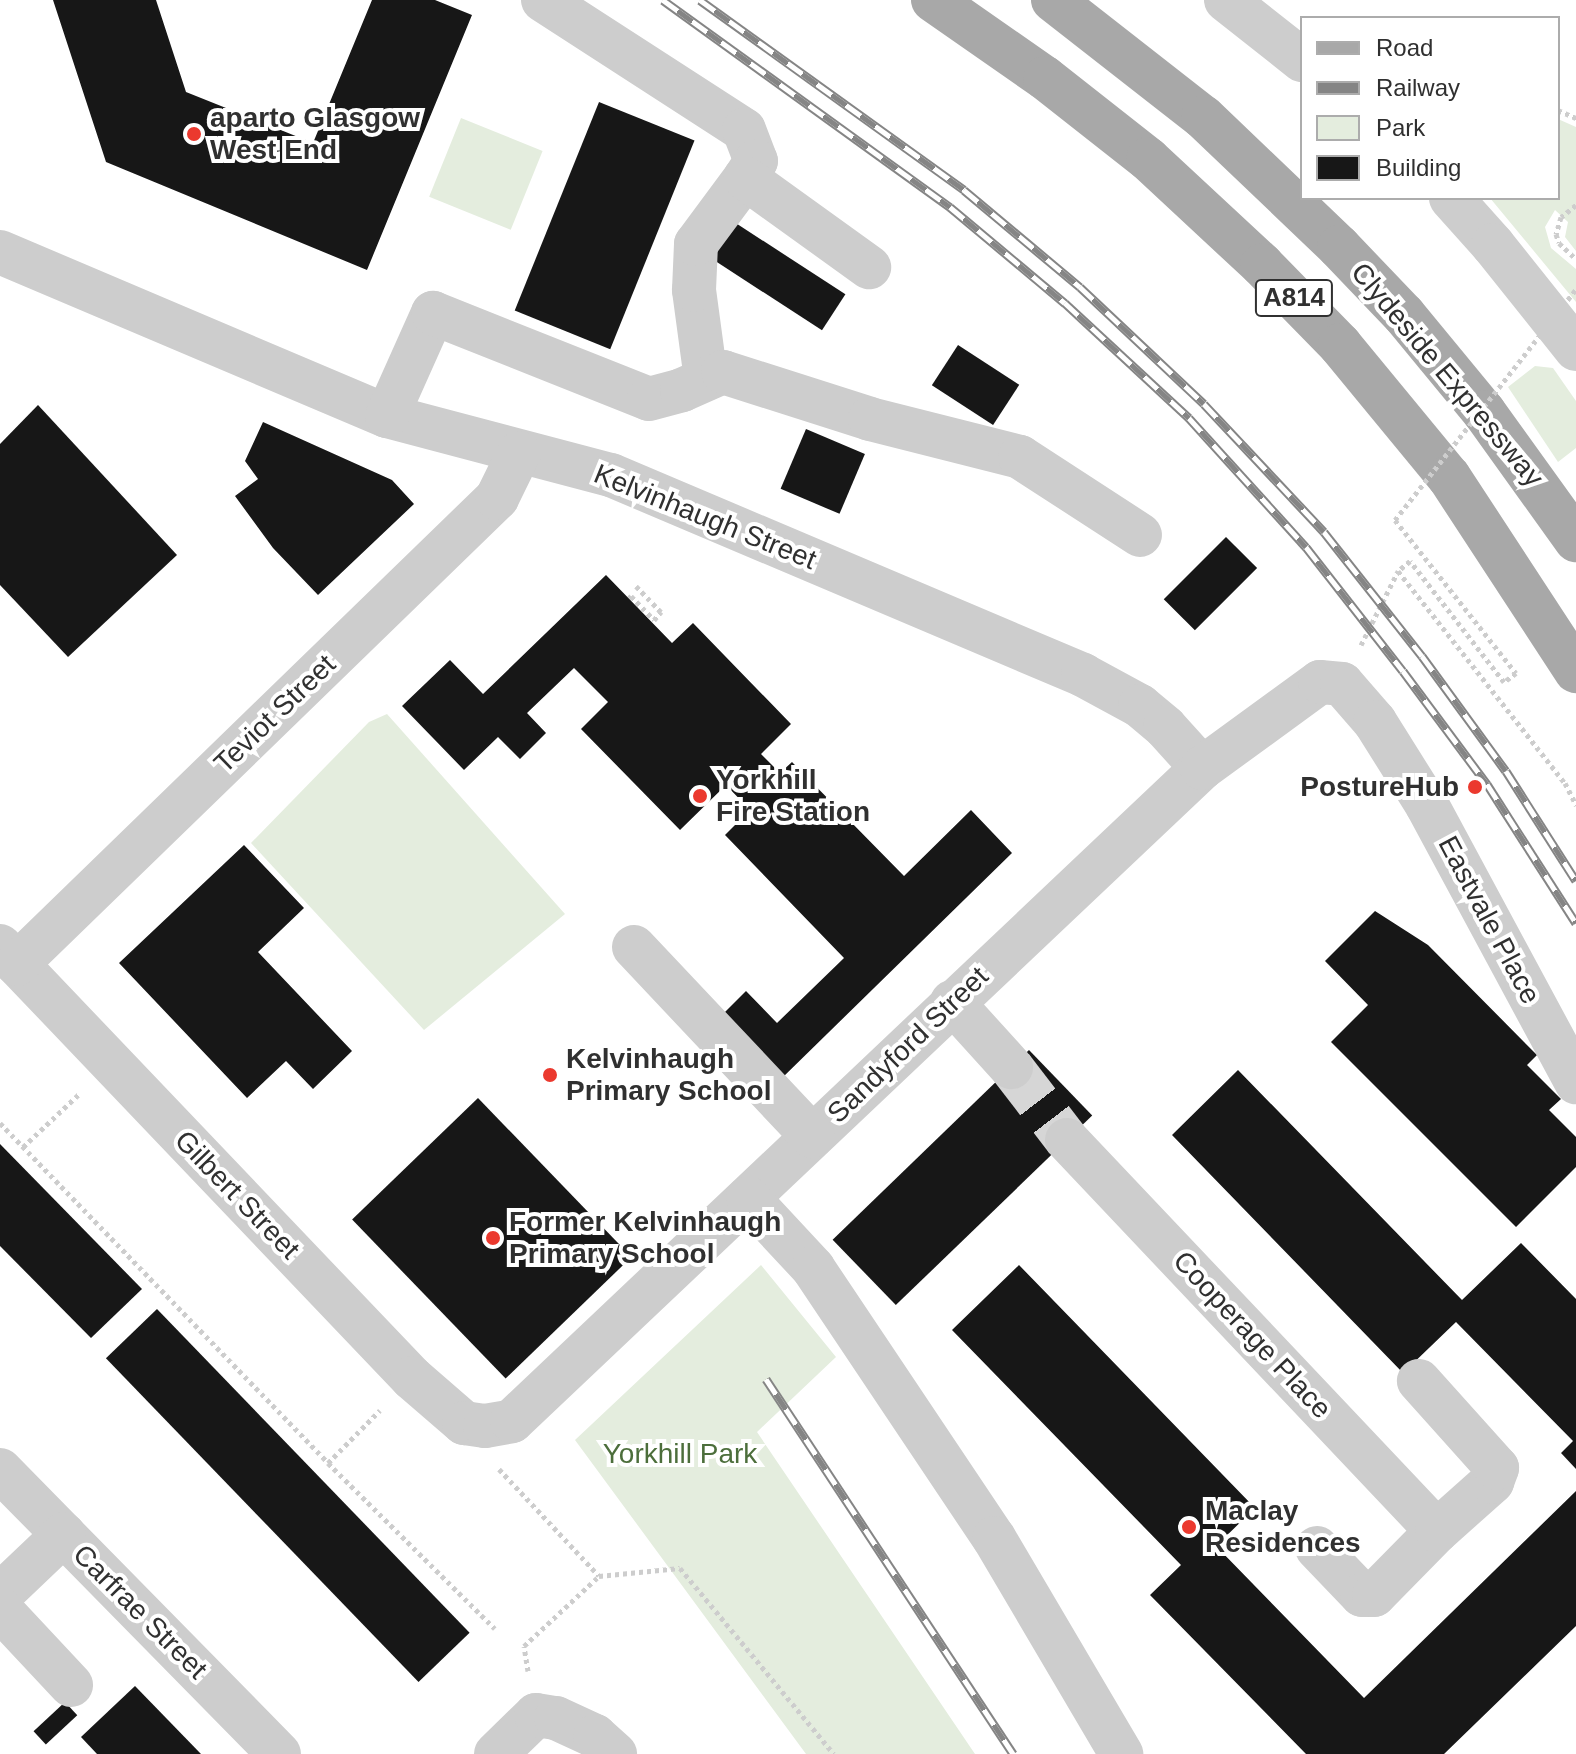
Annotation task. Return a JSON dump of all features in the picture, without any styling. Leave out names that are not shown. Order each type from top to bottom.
[{"type":"main road","name":"A814","points":[[933,0],[1045,78],[1148,159],[1262,265],[1340,345],[1449,477],[1576,671]]},
{"type":"main road","name":"Clydeside Expressway","points":[[1053,0],[1203,117],[1339,247],[1404,315],[1484,412],[1576,540]]},
{"type":"street","points":[[543,0],[744,130],[756,161],[696,244],[694,290],[706,379]]},
{"type":"street","points":[[1226,0],[1300,58]]},
{"type":"street","points":[[745,178],[869,267]]},
{"type":"street","points":[[1453,200],[1576,349]]},
{"type":"street","name":"Kelvinhaugh Street","points":[[0,252],[387,416],[611,475],[1083,675],[1140,706],[1165,727],[1202,768]]},
{"type":"street","points":[[387,416],[433,313],[649,399],[723,372],[870,419],[1020,457],[1140,535]]},
{"type":"street","name":"Teviot Street","points":[[8,955],[497,498],[519,453]]},
{"type":"street","name":"Sandyford Street","points":[[490,1444],[952,1002],[1202,768],[1320,682],[1342,684]]},
{"type":"street","name":"Eastvale Place","points":[[1342,684],[1375,722],[1427,805],[1576,1082]]},
{"type":"street","points":[[634,947],[812,1136]]},
{"type":"street","name":"Gilbert Street","points":[[8,955],[412,1378],[490,1444]]},
{"type":"street","points":[[952,1002],[1011,1067]]},
{"type":"street","name":"Cooperage Place","points":[[1067,1140],[1437,1531]]},
{"type":"street","points":[[748,1198],[813,1268],[969,1499],[1121,1754]]},
{"type":"street","points":[[1317,1548],[1362,1595],[1374,1595],[1437,1531],[1492,1482],[1497,1468],[1419,1381]]},
{"type":"street","name":"Carfrae Street","points":[[0,1470],[279,1754]]},
{"type":"street","points":[[0,1595],[64,1534]]},
{"type":"street","points":[[0,1609],[71,1685]]},
{"type":"street","points":[[496,1754],[536,1715],[556,1718],[595,1736],[615,1754]]},
{"type":"path","points":[[1576,205],[1561,217],[1556,234],[1565,251],[1576,259]]},
{"type":"path","points":[[1342,684],[1398,571],[1410,561],[1504,682],[1516,673],[1395,520],[1576,289]]},
{"type":"path","points":[[1398,571],[1565,783],[1576,805]]},
{"type":"path","points":[[629,595],[654,620],[661,612],[636,586]]},
{"type":"path","points":[[23,1147],[111,1063]]},
{"type":"path","points":[[0,1123],[328,1463],[495,1629]]},
{"type":"path","points":[[328,1463],[412,1378]]},
{"type":"path","points":[[490,1444],[599,1576]]},
{"type":"path","points":[[536,1715],[524,1646],[599,1576],[680,1568],[834,1754]]},
{"type":"green space","points":[[461,118],[543,151],[511,230],[429,197]]},
{"type":"green space","points":[[1560,120],[1576,127],[1576,251],[1565,237],[1568,222],[1555,210],[1545,227],[1551,248],[1576,269],[1576,302],[1492,200],[1560,200]]},
{"type":"green space","points":[[1535,366],[1553,368],[1576,401],[1576,448],[1558,462],[1508,387]]},
{"type":"green space","points":[[387,714],[565,914],[424,1030],[251,843],[369,722]]},
{"type":"green space","name":"Yorkhill Park","points":[[761,1265],[836,1357],[757,1432],[975,1754],[806,1754],[575,1440]]},
{"type":"building","name":"aparto Glasgow West End","points":[[53,0],[156,0],[186,92],[313,143],[372,0],[435,0],[472,15],[367,270],[106,162]]},
{"type":"building","points":[[599,102],[694,141],[610,349],[515,311]]},
{"type":"building","points":[[728,218],[845,294],[822,330],[705,254]]},
{"type":"building","points":[[958,345],[1019,385],[993,425],[932,385]]},
{"type":"building","points":[[38,405],[177,555],[68,657],[0,585],[0,444]]},
{"type":"building","points":[[263,422],[392,480],[414,504],[318,595],[273,548],[235,496],[258,479],[245,461]]},
{"type":"building","points":[[806,429],[865,454],[840,514],[781,489]]},
{"type":"building","points":[[1226,537],[1257,568],[1195,630],[1164,599]]},
{"type":"building","points":[[606,575],[672,643],[693,623],[791,724],[761,754],[780,773],[792,762],[904,876],[971,810],[1012,853],[781,1079],[720,1017],[746,991],[777,1023],[844,958],[725,835],[750,810],[726,785],[680,830],[581,729],[608,702],[574,668],[527,713],[546,733],[520,759],[498,737],[464,770],[402,706],[450,660],[483,694]]},
{"type":"building","points":[[244,845],[304,908],[258,952],[352,1051],[313,1089],[286,1061],[247,1098],[119,963]]},
{"type":"building","points":[[1375,911],[1428,945],[1537,1055],[1527,1065],[1561,1099],[1549,1110],[1576,1137],[1576,1167],[1516,1227],[1331,1042],[1368,1005],[1325,961]]},
{"type":"building","points":[[1029,1050],[1092,1115],[896,1305],[833,1240]]},
{"type":"building","points":[[1238,1070],[1462,1300],[1521,1243],[1576,1299],[1576,1469],[1561,1453],[1573,1441],[1456,1322],[1403,1373],[1172,1135]]},
{"type":"building","name":"Former Kelvinhaugh Primary School","points":[[478,1098],[632,1257],[506,1379],[352,1220]]},
{"type":"building","points":[[0,1144],[142,1289],[91,1338],[0,1246]]},
{"type":"building","name":"Maclay Residences","points":[[1019,1265],[1255,1508],[1216,1546],[1364,1698],[1576,1491],[1576,1626],[1444,1754],[1306,1754],[1150,1595],[1181,1565],[952,1330]]},
{"type":"building","points":[[157,1309],[470,1633],[419,1682],[106,1358]]},
{"type":"building","points":[[135,1686],[201,1754],[97,1754],[81,1737]]},
{"type":"building","points":[[65,1702],[77,1715],[46,1744],[34,1731]]},
{"type":"tunnel","points":[[1011,1067],[1067,1140]]},
{"type":"railway","points":[[663,0],[950,207],[1065,303],[1189,418],[1306,547],[1403,671],[1487,784],[1576,923]]},
{"type":"railway","points":[[700,0],[964,190],[1080,287],[1204,404],[1324,532],[1422,656],[1506,771],[1576,881]]},
{"type":"railway","points":[[766,1379],[1013,1754]]},
{"type":"place","name":"aparto Glasgow West End","points":[[194,134]]},
{"type":"place","name":"PostureHub","points":[[1475,787]]},
{"type":"place","name":"Yorkhill Fire Station","points":[[700,796]]},
{"type":"place","name":"Kelvinhaugh Primary School","points":[[550,1075]]},
{"type":"place","name":"Former Kelvinhaugh Primary School","points":[[493,1238]]},
{"type":"place","name":"Maclay Residences","points":[[1189,1527]]}]
